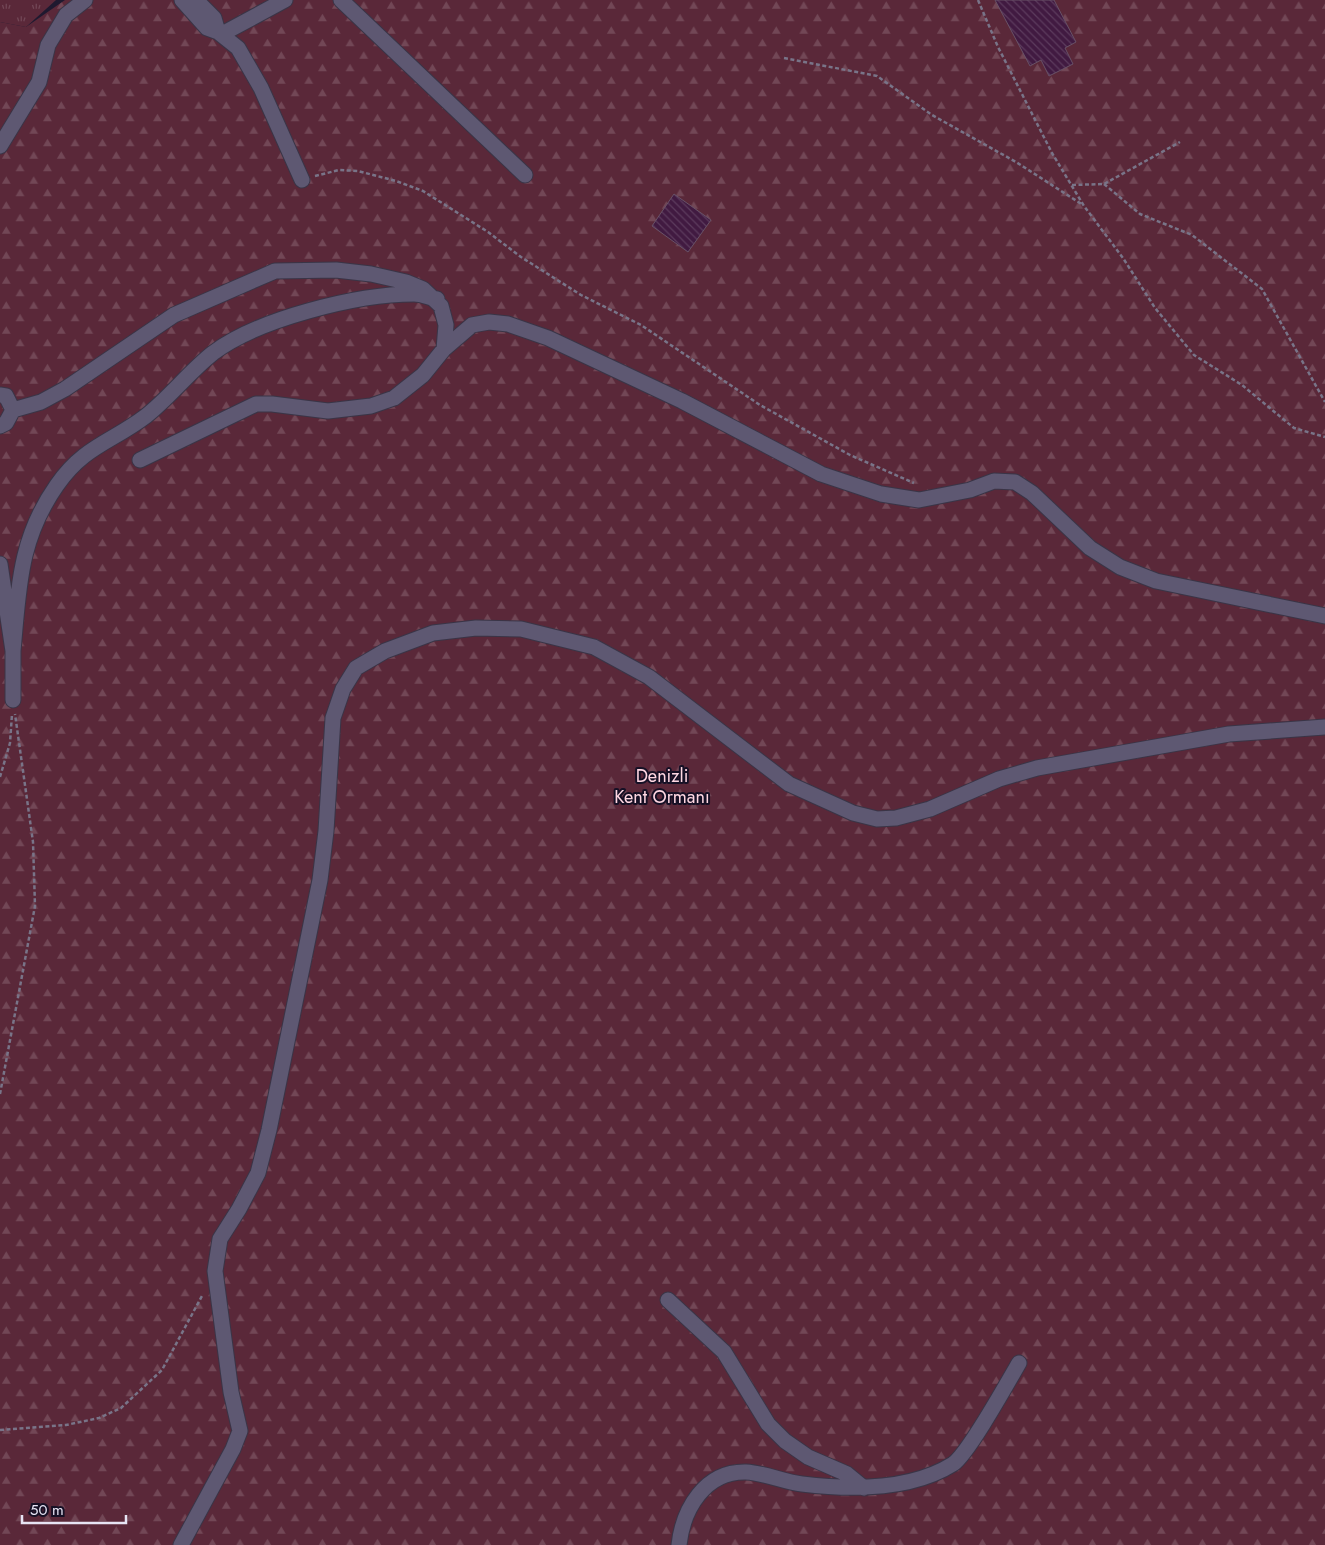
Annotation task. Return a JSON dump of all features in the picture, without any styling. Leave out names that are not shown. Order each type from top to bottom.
[{"type":"lane","points":[[0,146],[39,82],[48,44],[66,15],[85,0]]},
{"type":"lane","points":[[182,0],[207,28],[220,33],[238,48],[261,88],[302,180]]},
{"type":"lane","points":[[196,0],[214,18],[220,33]]},
{"type":"lane","points":[[220,33],[285,0]]},
{"type":"lane","points":[[341,0],[524,175]]},
{"type":"lane","points":[[0,426],[6,423],[13,410],[41,402],[65,389],[174,315],[275,271],[336,270],[371,274],[406,282],[423,289],[437,299],[441,306],[446,325],[444,349]]},
{"type":"lane","points":[[13,700],[13,651],[21,566],[28,540],[57,484],[75,462],[96,445],[146,416],[213,353],[242,336],[310,311],[360,300],[416,294],[437,299]]},
{"type":"lane","points":[[140,460],[256,404],[272,404],[328,411],[358,409],[394,398],[423,375],[444,349],[472,325],[489,322],[508,324],[548,338],[682,401],[821,474],[881,494],[918,500],[970,490],[994,481],[1015,482],[1032,493],[1090,548],[1120,567],[1156,581],[1325,616]]},
{"type":"lane","points":[[0,395],[6,396],[13,410]]},
{"type":"lane","points":[[0,564],[13,651]]},
{"type":"lane","points":[[181,1545],[229,1457],[240,1431],[232,1392],[215,1271],[220,1240],[239,1210],[258,1173],[269,1130],[320,880],[326,831],[333,718],[343,689],[356,668],[385,651],[433,633],[476,628],[520,629],[594,647],[649,677],[789,784],[853,813],[877,819],[896,818],[930,810],[999,778],[1038,768],[1229,734],[1325,727]]},
{"type":"lane","points":[[668,1300],[724,1352],[768,1424],[785,1441],[808,1457],[847,1474],[864,1488]]},
{"type":"lane","points":[[678,1545],[688,1508],[700,1492],[720,1477],[746,1472],[801,1484],[864,1488],[906,1481],[937,1473],[956,1462],[1020,1363]]},
{"type":"path","points":[[978,0],[998,47],[1072,186],[1084,206],[1123,258],[1155,308],[1194,355],[1242,385],[1294,428],[1325,437]]},
{"type":"path","points":[[784,58],[877,76],[932,115],[1016,162],[1084,206]]},
{"type":"path","points":[[1072,186],[1104,184],[1180,142]]},
{"type":"path","points":[[302,180],[339,170],[349,170],[396,181],[423,191],[488,232],[521,257],[582,295],[641,326],[760,405],[850,455],[918,485]]},
{"type":"path","points":[[1104,184],[1140,214],[1192,235],[1262,289],[1325,402]]},
{"type":"path","points":[[0,777],[10,743],[13,700]]},
{"type":"path","points":[[0,1094],[35,906],[33,842],[13,700]]},
{"type":"path","points":[[0,1430],[66,1425],[99,1418],[121,1408],[162,1370],[215,1271]]},
{"type":"green space","points":[[0,0],[56,0],[26,27],[0,22]]},
{"type":"green space","name":"Denizli Kent Ormanı","points":[[65,0],[1325,0],[1325,1545],[0,1545],[0,22],[26,27]]},
{"type":"building","points":[[995,0],[1054,0],[1076,42],[1065,48],[1073,64],[1049,76],[1041,60],[1030,66]]},
{"type":"building","points":[[674,194],[711,220],[688,252],[652,226]]}]
